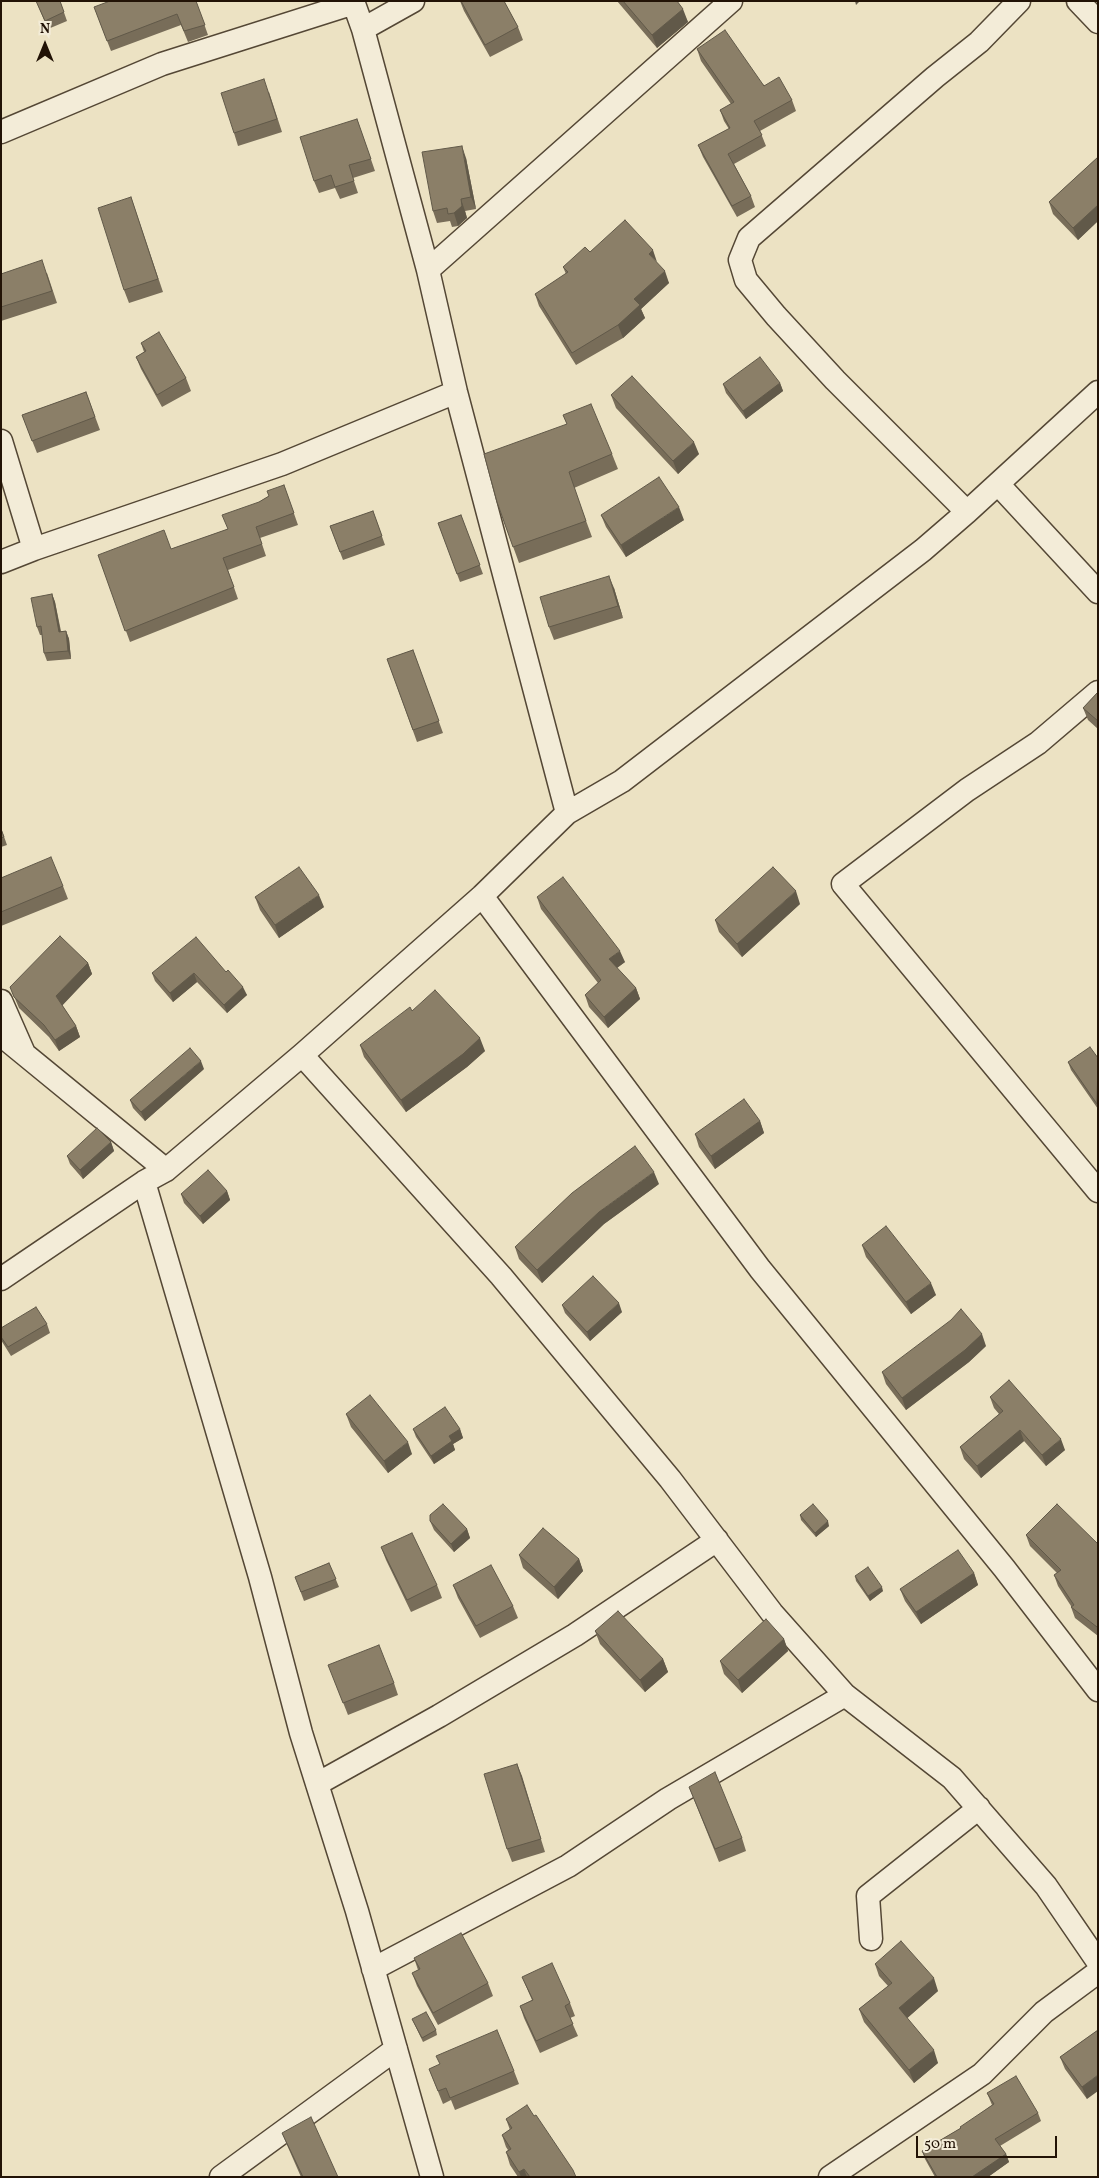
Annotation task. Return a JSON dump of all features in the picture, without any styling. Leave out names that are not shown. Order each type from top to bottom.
[{"type":"street","points":[[363,29],[413,1]]},
{"type":"street","points":[[428,270],[731,1]]},
{"type":"street","points":[[967,512],[835,380],[776,316],[746,280],[740,260],[749,238],[935,77],[979,42],[1019,1]]},
{"type":"street","points":[[1078,1],[1098,22]]},
{"type":"street","points":[[1,132],[162,64],[354,2],[428,270],[456,392],[567,813]]},
{"type":"street","points":[[1,562],[282,464],[456,392]]},
{"type":"street","points":[[1,1279],[144,1182],[166,1170],[302,1055],[482,896],[567,813],[622,780],[922,550],[967,512],[1098,392]]},
{"type":"street","points":[[1,440],[34,549]]},
{"type":"street","points":[[998,484],[1098,592]]},
{"type":"street","points":[[1098,692],[1038,743],[967,790],[843,884],[1098,1191]]},
{"type":"street","points":[[482,896],[760,1269],[1004,1568],[1098,1690]]},
{"type":"street","points":[[1,1001],[24,1052]]},
{"type":"street","points":[[1,1035],[166,1170]]},
{"type":"street","points":[[302,1055],[501,1276],[670,1479],[772,1613],[844,1695],[952,1778],[1046,1886],[1098,1962]]},
{"type":"street","points":[[144,1182],[260,1577],[300,1734],[374,1969],[432,2177]]},
{"type":"street","points":[[317,1784],[439,1716],[575,1635],[717,1540]]},
{"type":"street","points":[[374,1969],[568,1866],[668,1799],[844,1695]]},
{"type":"street","points":[[871,1940],[868,1896],[979,1808]]},
{"type":"street","points":[[830,2177],[982,2074],[1044,2012],[1098,1972]]},
{"type":"street","points":[[222,2177],[396,2049]]},
{"type":"building","points":[[36,1],[60,1],[64,12],[45,21]]},
{"type":"building","points":[[110,1],[196,1],[205,25],[184,31],[177,14],[107,41],[94,7]]},
{"type":"building","points":[[461,1],[504,1],[518,27],[485,45]]},
{"type":"building","points":[[623,1],[677,1],[683,9],[652,35]]},
{"type":"building","points":[[725,30],[764,86],[779,77],[792,100],[754,121],[762,135],[728,154],[751,196],[732,206],[698,145],[730,128],[720,110],[734,102],[697,49]]},
{"type":"building","points":[[264,79],[277,119],[234,133],[221,93]]},
{"type":"building","points":[[357,119],[371,159],[349,165],[354,181],[335,187],[331,175],[314,181],[300,137]]},
{"type":"building","points":[[462,146],[471,197],[461,199],[462,206],[454,213],[448,214],[447,208],[433,211],[422,152]]},
{"type":"building","points":[[1098,157],[1098,205],[1073,228],[1049,202]]},
{"type":"building","points":[[131,197],[158,279],[124,290],[98,208]]},
{"type":"building","points":[[625,220],[653,250],[649,254],[665,271],[634,299],[640,305],[618,325],[572,353],[535,294],[568,272],[563,267],[585,247],[590,252]]},
{"type":"building","points":[[42,260],[52,291],[1,307],[1,274]]},
{"type":"building","points":[[159,332],[186,378],[157,395],[136,357],[146,351],[141,343]]},
{"type":"building","points":[[760,357],[780,383],[743,411],[723,384]]},
{"type":"building","points":[[632,376],[694,442],[673,461],[611,395]]},
{"type":"building","points":[[86,392],[95,417],[32,441],[22,415]]},
{"type":"building","points":[[591,404],[612,454],[569,472],[586,521],[513,547],[497,502],[484,454],[567,424],[563,415]]},
{"type":"building","points":[[659,477],[679,507],[621,545],[601,515]]},
{"type":"building","points":[[284,485],[294,513],[256,527],[262,544],[223,558],[234,587],[125,631],[98,555],[164,530],[171,549],[228,529],[222,515],[259,502],[269,496],[267,491]]},
{"type":"building","points":[[373,511],[382,536],[340,552],[330,526]]},
{"type":"building","points":[[461,515],[480,565],[457,574],[438,523]]},
{"type":"building","points":[[609,576],[618,606],[549,627],[540,597]]},
{"type":"building","points":[[52,594],[59,632],[66,631],[68,651],[44,653],[41,626],[37,627],[31,598]]},
{"type":"building","points":[[413,650],[439,721],[413,730],[387,659]]},
{"type":"building","points":[[1098,692],[1098,721],[1083,708]]},
{"type":"building","points":[[51,857],[63,886],[1,912],[1,878]]},
{"type":"building","points":[[299,867],[319,895],[275,925],[255,897]]},
{"type":"building","points":[[773,867],[796,891],[737,944],[715,920]]},
{"type":"building","points":[[563,877],[620,951],[609,959],[636,988],[604,1017],[585,995],[601,980],[537,897]]},
{"type":"building","points":[[60,936],[88,963],[56,996],[76,1026],[55,1040],[44,1025],[14,997],[10,987]]},
{"type":"building","points":[[196,937],[226,972],[228,970],[243,987],[224,1005],[194,973],[170,993],[152,973]]},
{"type":"building","points":[[435,990],[480,1038],[463,1054],[401,1100],[360,1045],[410,1007],[412,1011]]},
{"type":"building","points":[[1090,1047],[1098,1058],[1097,1104],[1068,1062]]},
{"type":"building","points":[[190,1048],[201,1061],[141,1112],[130,1100]]},
{"type":"building","points":[[744,1099],[760,1121],[711,1156],[695,1134]]},
{"type":"building","points":[[97,1128],[111,1142],[80,1170],[67,1156]]},
{"type":"building","points":[[635,1146],[654,1172],[599,1212],[537,1270],[515,1247],[572,1193]]},
{"type":"building","points":[[208,1170],[227,1191],[200,1216],[181,1194]]},
{"type":"building","points":[[886,1226],[931,1283],[906,1302],[862,1245]]},
{"type":"building","points":[[593,1276],[619,1303],[587,1332],[562,1305]]},
{"type":"building","points":[[36,1307],[47,1324],[8,1347],[1,1337],[1,1328]]},
{"type":"building","points":[[961,1309],[982,1334],[965,1350],[902,1398],[882,1372],[951,1320]]},
{"type":"building","points":[[1009,1380],[1061,1439],[1042,1455],[1020,1430],[977,1466],[960,1447],[1003,1411],[990,1397]]},
{"type":"building","points":[[370,1395],[408,1442],[384,1461],[346,1414]]},
{"type":"building","points":[[445,1407],[460,1429],[449,1436],[452,1441],[431,1456],[413,1429]]},
{"type":"building","points":[[443,1504],[467,1529],[451,1544],[430,1521],[430,1515]]},
{"type":"building","points":[[813,1504],[828,1521],[815,1533],[800,1515]]},
{"type":"building","points":[[1057,1504],[1098,1544],[1097,1627],[1071,1607],[1074,1605],[1054,1575],[1061,1570],[1026,1535]]},
{"type":"building","points":[[543,1528],[579,1559],[554,1587],[519,1555]]},
{"type":"building","points":[[412,1533],[437,1585],[407,1600],[381,1547]]},
{"type":"building","points":[[958,1550],[974,1573],[916,1612],[900,1589]]},
{"type":"building","points":[[329,1563],[336,1579],[301,1592],[295,1577]]},
{"type":"building","points":[[491,1565],[513,1606],[476,1626],[453,1585]]},
{"type":"building","points":[[868,1567],[882,1587],[868,1596],[855,1576]]},
{"type":"building","points":[[618,1611],[663,1659],[640,1680],[595,1631]]},
{"type":"building","points":[[766,1619],[784,1639],[738,1680],[720,1661]]},
{"type":"building","points":[[379,1645],[394,1683],[343,1703],[328,1665]]},
{"type":"building","points":[[517,1764],[541,1839],[507,1849],[484,1774]]},
{"type":"building","points":[[715,1772],[742,1838],[715,1849],[689,1787]]},
{"type":"building","points":[[461,1933],[488,1983],[433,2013],[412,1973],[420,1969],[414,1958]]},
{"type":"building","points":[[901,1941],[934,1978],[899,2008],[934,2050],[909,2070],[859,2009],[892,1983],[875,1964]]},
{"type":"building","points":[[552,1963],[570,2003],[565,2006],[573,2024],[536,2041],[520,2006],[533,2000],[522,1977]]},
{"type":"building","points":[[426,2012],[436,2030],[422,2038],[412,2019]]},
{"type":"building","points":[[497,2030],[514,2071],[450,2098],[446,2088],[438,2091],[429,2069],[440,2064],[436,2056]]},
{"type":"building","points":[[1098,2030],[1098,2075],[1082,2087],[1060,2057]]},
{"type":"building","points":[[1016,2076],[1038,2113],[995,2139],[1006,2154],[972,2177],[937,2177],[922,2151],[961,2128],[994,2104],[987,2093]]},
{"type":"building","points":[[527,2105],[534,2116],[536,2115],[576,2177],[530,2177],[524,2169],[519,2172],[506,2152],[511,2149],[502,2135],[512,2128],[506,2119]]},
{"type":"building","points":[[311,2117],[338,2177],[303,2177],[282,2133]]}]
